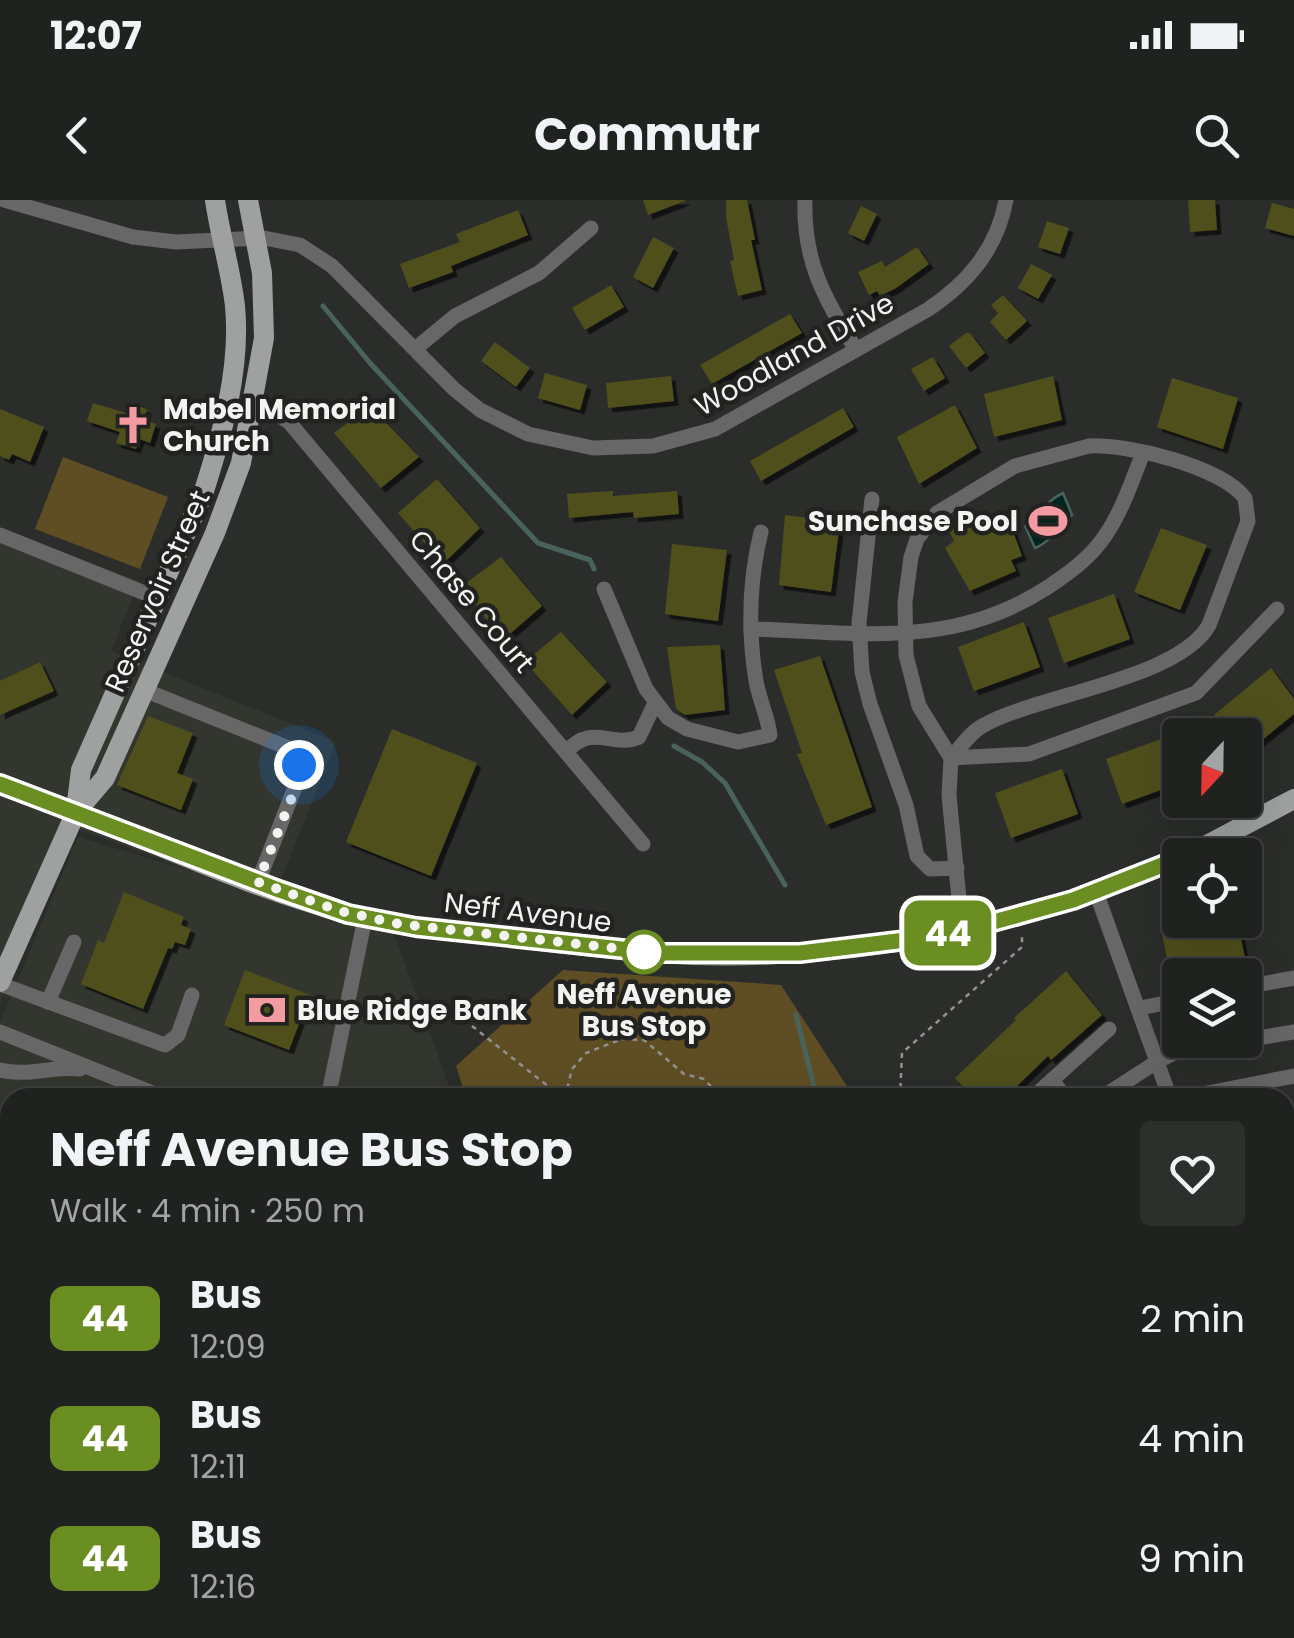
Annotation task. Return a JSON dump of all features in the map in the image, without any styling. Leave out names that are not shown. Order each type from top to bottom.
[{"type":"main road","name":"Reservoir Street","points":[[76,812],[81,770],[203,494],[218,448],[235,343],[235,305],[215,200]]},
{"type":"main road","name":"Reservoir Street","points":[[0,983],[76,812],[105,778],[225,508],[240,463],[264,338],[257,238],[248,200]]},
{"type":"main road","points":[[1221,838],[1294,800]]},
{"type":"main road","name":"Neff Avenue","points":[[76,812],[258,882],[365,918],[611,949],[696,955],[832,950],[962,930],[1096,892],[1162,865]]},
{"type":"street","name":"Woodland Drive","points":[[4,200],[133,238],[176,242],[286,240],[320,256],[466,400],[495,419],[545,440],[611,449],[664,444],[715,430],[942,300],[971,274],[994,243],[1006,200]]},
{"type":"street","points":[[804,200],[804,230],[814,273],[856,350]]},
{"type":"street","points":[[415,349],[455,316],[539,273],[591,228]]},
{"type":"street","name":"Chase Court","points":[[254,400],[289,422],[643,844]]},
{"type":"street","points":[[951,758],[987,723],[1092,688],[1188,649],[1208,628],[1248,522],[1246,502],[1236,488],[1143,453],[1113,446],[1089,446],[1014,466],[937,513],[920,533],[912,554],[904,635],[919,706],[951,758],[949,795],[962,930]]},
{"type":"street","points":[[751,629],[904,635],[950,629],[989,617],[1072,571],[1095,549],[1112,525],[1143,453]]},
{"type":"street","points":[[872,499],[859,634],[864,678],[906,805],[916,856],[923,865],[935,870],[957,868]]},
{"type":"street","points":[[604,589],[646,689],[668,718],[687,729],[738,742],[770,734],[756,682],[751,629],[752,589],[761,532]]},
{"type":"street","points":[[0,535],[157,598]]},
{"type":"street","points":[[951,758],[1029,754],[1196,693],[1277,609]]},
{"type":"street","points":[[144,690],[286,747],[297,759],[298,782],[258,882]]},
{"type":"street","points":[[566,752],[582,738],[639,737],[656,703]]},
{"type":"street","name":"Neff Avenue","points":[[0,784],[76,812]]},
{"type":"street","points":[[1096,892],[1167,1088]]},
{"type":"street","points":[[330,1088],[365,918]]},
{"type":"street","points":[[48,1002],[74,942]]},
{"type":"street","points":[[1262,984],[1294,978]]},
{"type":"street","points":[[0,983],[166,1045],[178,1035],[192,995]]},
{"type":"street","points":[[1140,1008],[1162,1004]]},
{"type":"street","points":[[1043,1088],[1109,1029]]},
{"type":"street","points":[[0,1032],[141,1088]]},
{"type":"street","points":[[1116,1088],[1158,1060],[1178,1052],[1294,1032]]},
{"type":"street","points":[[0,1070],[28,1074],[65,1068],[104,1073]]},
{"type":"street","points":[[1233,1088],[1294,1076]]},
{"type":"street","points":[[1052,1080],[1058,1088]]},
{"type":"path","points":[[900,1088],[902,1053],[1022,947],[1022,934]]},
{"type":"path","points":[[472,1026],[551,1088]]},
{"type":"path","points":[[567,1088],[572,1069],[586,1053],[622,1040],[644,1040],[684,1074],[704,1079],[713,1088]]},
{"type":"shaded area","points":[[63,457],[168,497],[140,569],[35,529]]},
{"type":"shaded area","points":[[0,528],[139,581],[111,651],[336,742],[274,897],[394,934],[450,1088],[0,1088],[0,1022],[78,837],[194,872],[76,828],[0,1002]]},
{"type":"shaded area","points":[[563,970],[781,985],[848,1088],[463,1088],[456,1066]]},
{"type":"water","name":"Sunchase Pool","points":[[1063,493],[1072,515],[1035,548],[1025,526]]},
{"type":"building","points":[[643,200],[685,200],[685,201],[648,215]]},
{"type":"building","points":[[726,200],[747,200],[762,290],[738,296],[730,261],[734,260]]},
{"type":"building","points":[[1188,200],[1215,200],[1217,230],[1190,232]]},
{"type":"building","points":[[1272,203],[1294,209],[1294,236],[1265,228]]},
{"type":"building","points":[[861,206],[877,214],[864,241],[848,233]]},
{"type":"building","points":[[518,210],[528,235],[451,266],[453,272],[409,288],[400,264],[460,242],[456,234]]},
{"type":"building","points":[[1047,221],[1069,228],[1060,254],[1038,247]]},
{"type":"building","points":[[653,237],[674,248],[653,288],[633,277]]},
{"type":"building","points":[[917,247],[929,264],[896,288],[880,296],[877,291],[869,295],[858,272],[882,261],[885,267]]},
{"type":"building","points":[[1031,264],[1052,275],[1038,299],[1018,288]]},
{"type":"building","points":[[611,285],[624,307],[585,330],[572,308]]},
{"type":"building","points":[[1003,295],[1027,321],[1006,340],[990,322],[998,313],[991,305]]},
{"type":"building","points":[[790,314],[802,333],[712,384],[700,365]]},
{"type":"building","points":[[966,333],[985,353],[966,368],[949,346]]},
{"type":"building","points":[[495,342],[530,368],[516,387],[481,361]]},
{"type":"building","points":[[933,357],[945,378],[924,391],[911,369]]},
{"type":"building","points":[[545,373],[587,385],[580,410],[538,398]]},
{"type":"building","points":[[671,376],[674,401],[608,408],[606,383]]},
{"type":"building","points":[[1053,376],[1062,420],[994,437],[984,394]]},
{"type":"building","points":[[1172,378],[1238,398],[1223,449],[1157,427]]},
{"type":"building","points":[[93,403],[126,413],[129,404],[147,409],[144,420],[156,424],[150,443],[140,439],[136,449],[116,443],[120,432],[87,421]]},
{"type":"building","points":[[955,405],[977,448],[919,484],[897,437]]},
{"type":"building","points":[[370,406],[419,457],[381,488],[334,433]]},
{"type":"building","points":[[843,408],[854,427],[761,481],[750,461]]},
{"type":"building","points":[[0,409],[44,427],[30,462],[12,454],[9,460],[0,456]]},
{"type":"building","points":[[437,479],[480,528],[443,564],[398,513]]},
{"type":"building","points":[[613,491],[613,496],[677,491],[679,514],[634,518],[633,512],[569,518],[567,494]]},
{"type":"building","points":[[982,514],[993,531],[1010,523],[1022,556],[1011,560],[1016,571],[970,591],[945,548],[954,541],[947,526]]},
{"type":"building","points":[[785,515],[840,522],[831,592],[779,585]]},
{"type":"building","points":[[1161,528],[1207,545],[1180,610],[1134,592]]},
{"type":"building","points":[[672,544],[727,550],[718,621],[665,614]]},
{"type":"building","points":[[501,557],[542,606],[503,640],[461,587]]},
{"type":"building","points":[[1114,594],[1130,639],[1064,663],[1048,618]]},
{"type":"building","points":[[1024,622],[1040,667],[974,691],[958,647]]},
{"type":"building","points":[[561,632],[607,682],[572,715],[525,662]]},
{"type":"building","points":[[720,645],[725,710],[685,715],[676,709],[667,647]]},
{"type":"building","points":[[820,656],[872,807],[826,825],[797,754],[802,753],[774,670]]},
{"type":"building","points":[[40,662],[54,691],[0,715],[0,681]]},
{"type":"building","points":[[1271,668],[1294,699],[1294,714],[1262,740],[1262,718],[1214,715]]},
{"type":"building","points":[[148,716],[193,733],[177,773],[193,779],[181,810],[117,785]]},
{"type":"building","points":[[392,729],[477,763],[431,876],[346,842]]},
{"type":"building","points":[[1162,739],[1162,790],[1122,804],[1106,759]]},
{"type":"building","points":[[1062,769],[1078,814],[1011,838],[995,793]]},
{"type":"building","points":[[124,892],[184,917],[181,925],[191,929],[185,945],[175,942],[172,949],[168,948],[143,1009],[81,984],[98,940],[104,943]]},
{"type":"building","points":[[1163,938],[1241,938],[1245,958],[1167,958]]},
{"type":"building","name":"Blue Ridge Bank","points":[[245,970],[310,995],[289,1050],[224,1025]]},
{"type":"building","points":[[1066,971],[1102,1015],[1051,1060],[1048,1056],[1015,1088],[964,1088],[955,1078]]},
{"type":"waterway","points":[[323,306],[370,363],[538,543],[590,560],[594,569]]},
{"type":"waterway","points":[[674,746],[702,762],[725,783],[785,885]]},
{"type":"waterway","points":[[796,1015],[814,1088]]},
{"type":"bus line","name":"44","points":[[0,784],[348,914],[416,927],[659,953],[800,953],[922,938],[1073,900],[1162,866]]},
{"type":"place","name":"Mabel Memorial Church","points":[[133,425]]},
{"type":"place","name":"Sunchase Pool","points":[[1048,521]]},
{"type":"place","name":"Neff Avenue Bus Stop","points":[[644,952]]},
{"type":"place","name":"Blue Ridge Bank","points":[[267,1010]]},
{"type":"route","points":[[299,765],[298,782],[258,882],[348,914],[382,921],[659,953],[644,952]]}]
